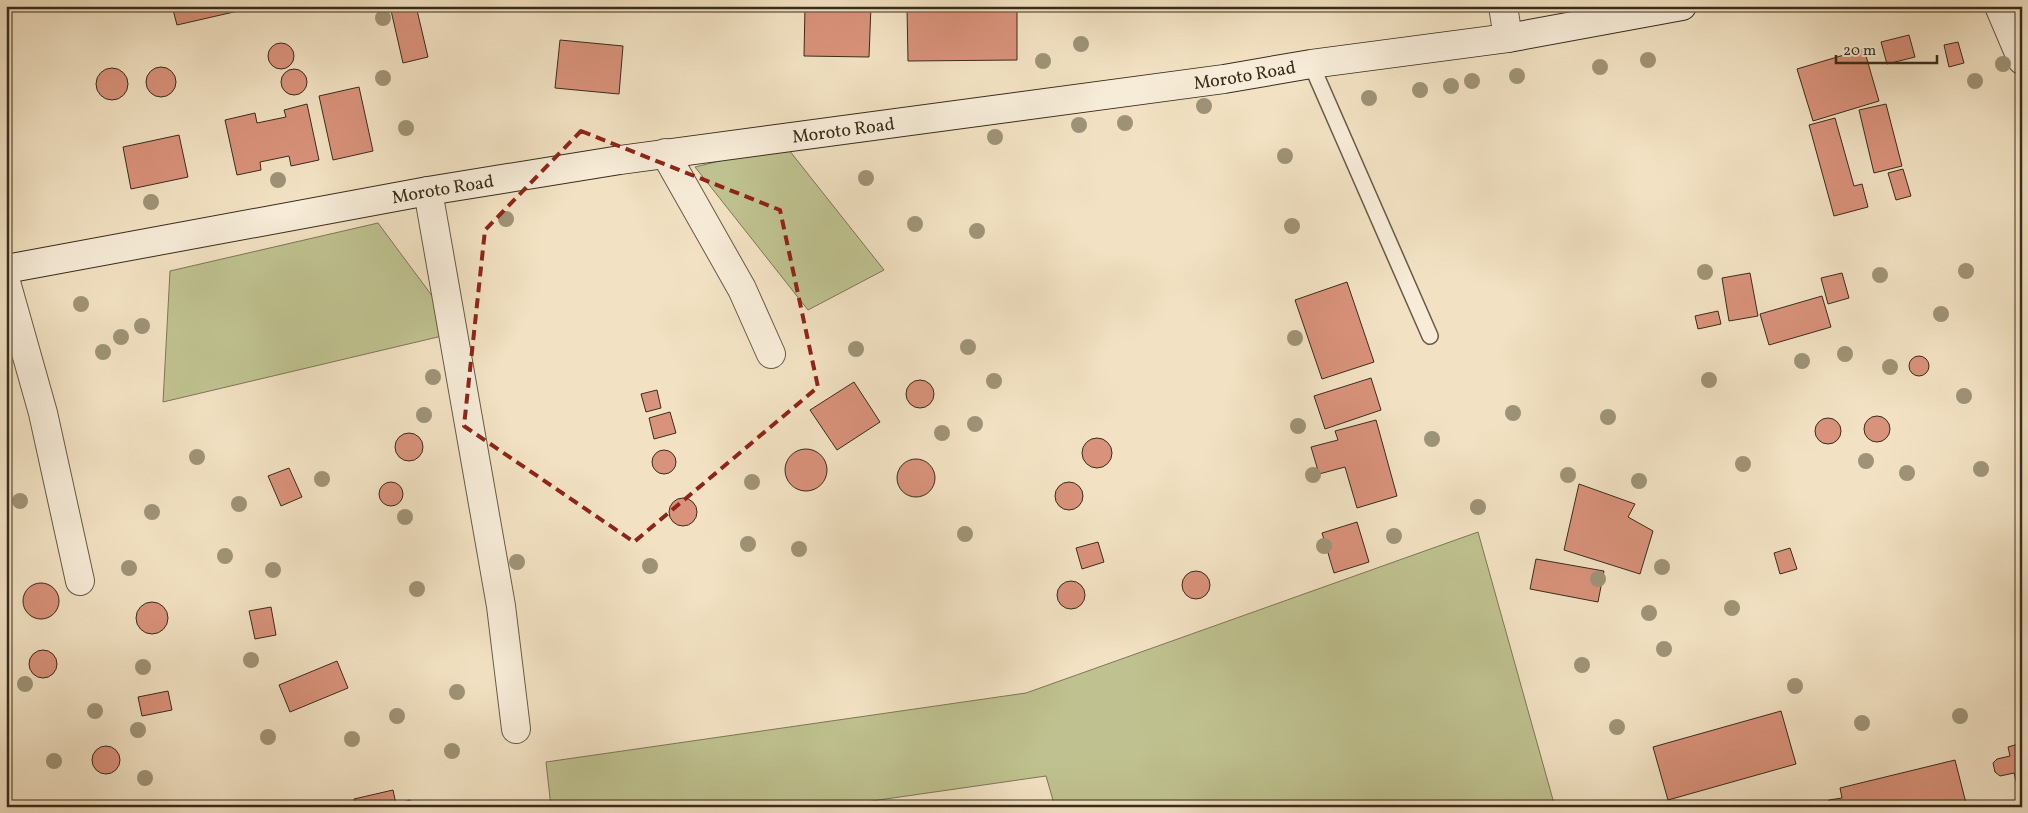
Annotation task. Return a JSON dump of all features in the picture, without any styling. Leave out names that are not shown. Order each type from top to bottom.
[{"type":"main road","points":[[1503,6],[1508,38]]},
{"type":"main road","name":"Moroto Road","points":[[6,269],[428,191],[665,153],[1224,79],[1311,64],[1508,38],[1682,6]]},
{"type":"main road","points":[[1999,6],[2022,60]]},
{"type":"main road","points":[[665,153],[742,289],[772,354]]},
{"type":"main road","points":[[428,191],[502,606],[516,729]]},
{"type":"main road","points":[[6,282],[43,413],[80,580]]},
{"type":"lane","points":[[1311,64],[1430,336]]},
{"type":"highlighted area","points":[[581,131],[780,210],[818,387],[634,542],[464,426],[485,230]]},
{"type":"green space","points":[[785,145],[884,270],[808,310],[695,167]]},
{"type":"green space","points":[[378,223],[459,332],[163,402],[170,271]]},
{"type":"green space","points":[[1478,532],[1555,807],[1055,807],[1046,776],[830,807],[551,807],[546,762],[1026,693]]},
{"type":"building","points":[[172,6],[260,6],[177,25]]},
{"type":"building","points":[[390,6],[416,6],[428,57],[403,63]]},
{"type":"building","points":[[805,6],[871,6],[869,57],[804,56]]},
{"type":"building","points":[[1017,6],[1017,60],[908,61],[907,7]]},
{"type":"building","points":[[1909,35],[1915,57],[1887,64],[1881,42]]},
{"type":"building","points":[[560,40],[623,46],[619,94],[555,88]]},
{"type":"building","points":[[1958,42],[1964,63],[1949,67],[1944,45]]},
{"type":"building","points":[[281,43],[290,47],[294,56],[290,65],[281,69],[272,65],[268,56],[272,47]]},
{"type":"building","points":[[1864,49],[1879,101],[1813,121],[1797,69]]},
{"type":"building","points":[[161,67],[167,68],[175,76],[175,88],[167,96],[161,97],[155,96],[147,88],[146,82],[147,76],[155,68]]},
{"type":"building","points":[[112,68],[118,69],[123,73],[127,78],[127,90],[123,95],[118,99],[112,100],[106,99],[101,95],[97,90],[96,84],[97,78],[101,73],[106,69]]},
{"type":"building","points":[[294,69],[303,73],[307,82],[303,91],[294,95],[285,91],[281,82],[285,73]]},
{"type":"building","points":[[359,87],[373,151],[333,160],[319,96]]},
{"type":"building","points":[[307,104],[319,160],[291,166],[289,156],[260,162],[261,170],[237,175],[225,120],[255,113],[257,123],[286,117],[284,110]]},
{"type":"building","points":[[1886,104],[1902,166],[1874,173],[1859,110]]},
{"type":"building","points":[[1835,118],[1854,186],[1862,184],[1868,207],[1834,216],[1809,125]]},
{"type":"building","points":[[179,135],[188,177],[131,189],[123,147]]},
{"type":"building","points":[[1903,169],[1911,196],[1896,200],[1888,173]]},
{"type":"building","points":[[1750,273],[1758,316],[1729,321],[1722,278]]},
{"type":"building","points":[[1842,273],[1849,298],[1828,304],[1821,278]]},
{"type":"building","points":[[1347,282],[1374,362],[1322,379],[1295,300]]},
{"type":"building","points":[[1822,296],[1831,327],[1769,345],[1760,314]]},
{"type":"building","points":[[1718,311],[1721,324],[1698,329],[1695,316]]},
{"type":"building","points":[[1915,356],[1923,356],[1929,362],[1929,370],[1923,376],[1915,376],[1909,370],[1909,362]]},
{"type":"building","points":[[1371,378],[1381,410],[1325,429],[1314,396]]},
{"type":"building","points":[[920,380],[930,384],[934,394],[930,404],[920,408],[910,404],[906,394],[910,384]]},
{"type":"building","points":[[854,382],[880,422],[837,450],[810,410]]},
{"type":"building","points":[[657,390],[661,408],[646,412],[641,394]]},
{"type":"building","points":[[670,412],[676,433],[654,439],[649,418]]},
{"type":"building","points":[[1877,416],[1886,420],[1890,429],[1886,438],[1877,442],[1868,438],[1864,429],[1868,420]]},
{"type":"building","points":[[1828,418],[1837,422],[1841,431],[1837,440],[1828,444],[1819,440],[1815,431],[1819,422]]},
{"type":"building","points":[[1376,420],[1397,496],[1357,508],[1345,467],[1319,474],[1311,447],[1338,440],[1335,431]]},
{"type":"building","points":[[409,433],[419,437],[423,447],[419,457],[409,461],[399,457],[395,447],[399,437]]},
{"type":"building","points":[[1097,438],[1107,443],[1112,453],[1107,463],[1097,468],[1087,463],[1082,453],[1087,443]]},
{"type":"building","points":[[802,449],[810,449],[821,455],[827,470],[821,485],[810,491],[802,491],[791,485],[785,474],[785,466],[791,455]]},
{"type":"building","points":[[664,450],[672,454],[676,462],[672,470],[664,474],[656,470],[652,462],[656,454]]},
{"type":"building","points":[[916,459],[929,465],[935,478],[929,491],[916,497],[903,491],[897,478],[903,465]]},
{"type":"building","points":[[289,468],[302,497],[281,506],[268,476]]},
{"type":"building","points":[[391,482],[399,486],[403,494],[399,502],[391,506],[383,502],[379,494],[383,486]]},
{"type":"building","points":[[1069,482],[1079,486],[1083,496],[1079,506],[1069,510],[1059,506],[1055,496],[1059,486]]},
{"type":"building","points":[[1579,484],[1635,504],[1628,517],[1653,531],[1640,574],[1564,550]]},
{"type":"building","points":[[683,498],[693,502],[697,512],[693,522],[683,526],[673,522],[669,512],[673,502]]},
{"type":"building","points":[[1357,522],[1369,562],[1334,573],[1322,533]]},
{"type":"building","points":[[1098,542],[1104,562],[1082,569],[1076,548]]},
{"type":"building","points":[[1790,548],[1797,569],[1780,574],[1774,553]]},
{"type":"building","points":[[1536,559],[1604,571],[1598,602],[1530,589]]},
{"type":"building","points":[[1196,571],[1206,575],[1210,585],[1206,595],[1196,599],[1186,595],[1182,585],[1186,575]]},
{"type":"building","points":[[1071,581],[1081,585],[1085,595],[1081,605],[1071,609],[1061,605],[1057,595],[1061,585]]},
{"type":"building","points":[[41,583],[48,584],[54,588],[58,594],[58,608],[54,614],[48,618],[41,619],[34,618],[28,614],[24,608],[23,601],[24,594],[28,588],[34,584]]},
{"type":"building","points":[[152,602],[158,603],[163,607],[167,612],[167,624],[163,629],[158,633],[152,634],[146,633],[141,629],[137,624],[136,618],[137,612],[141,607],[146,603]]},
{"type":"building","points":[[271,607],[276,635],[255,639],[249,611]]},
{"type":"building","points":[[43,650],[53,654],[57,664],[53,674],[43,678],[33,674],[29,664],[33,654]]},
{"type":"building","points":[[337,661],[348,688],[290,712],[279,685]]},
{"type":"building","points":[[168,691],[172,710],[142,716],[138,697]]},
{"type":"building","points":[[1781,711],[1796,764],[1668,800],[1653,747]]},
{"type":"building","points":[[2022,743],[2022,803],[2014,773],[2000,776],[1995,772],[1993,763],[1997,759],[2010,756],[2008,747]]},
{"type":"building","points":[[106,746],[116,750],[120,760],[116,770],[106,774],[96,770],[92,760],[96,750]]},
{"type":"building","points":[[1955,760],[1967,807],[1825,807],[1829,800],[1842,798],[1840,788]]},
{"type":"building","points":[[393,790],[396,804],[410,800],[412,807],[347,807],[355,805],[354,799]]}]
